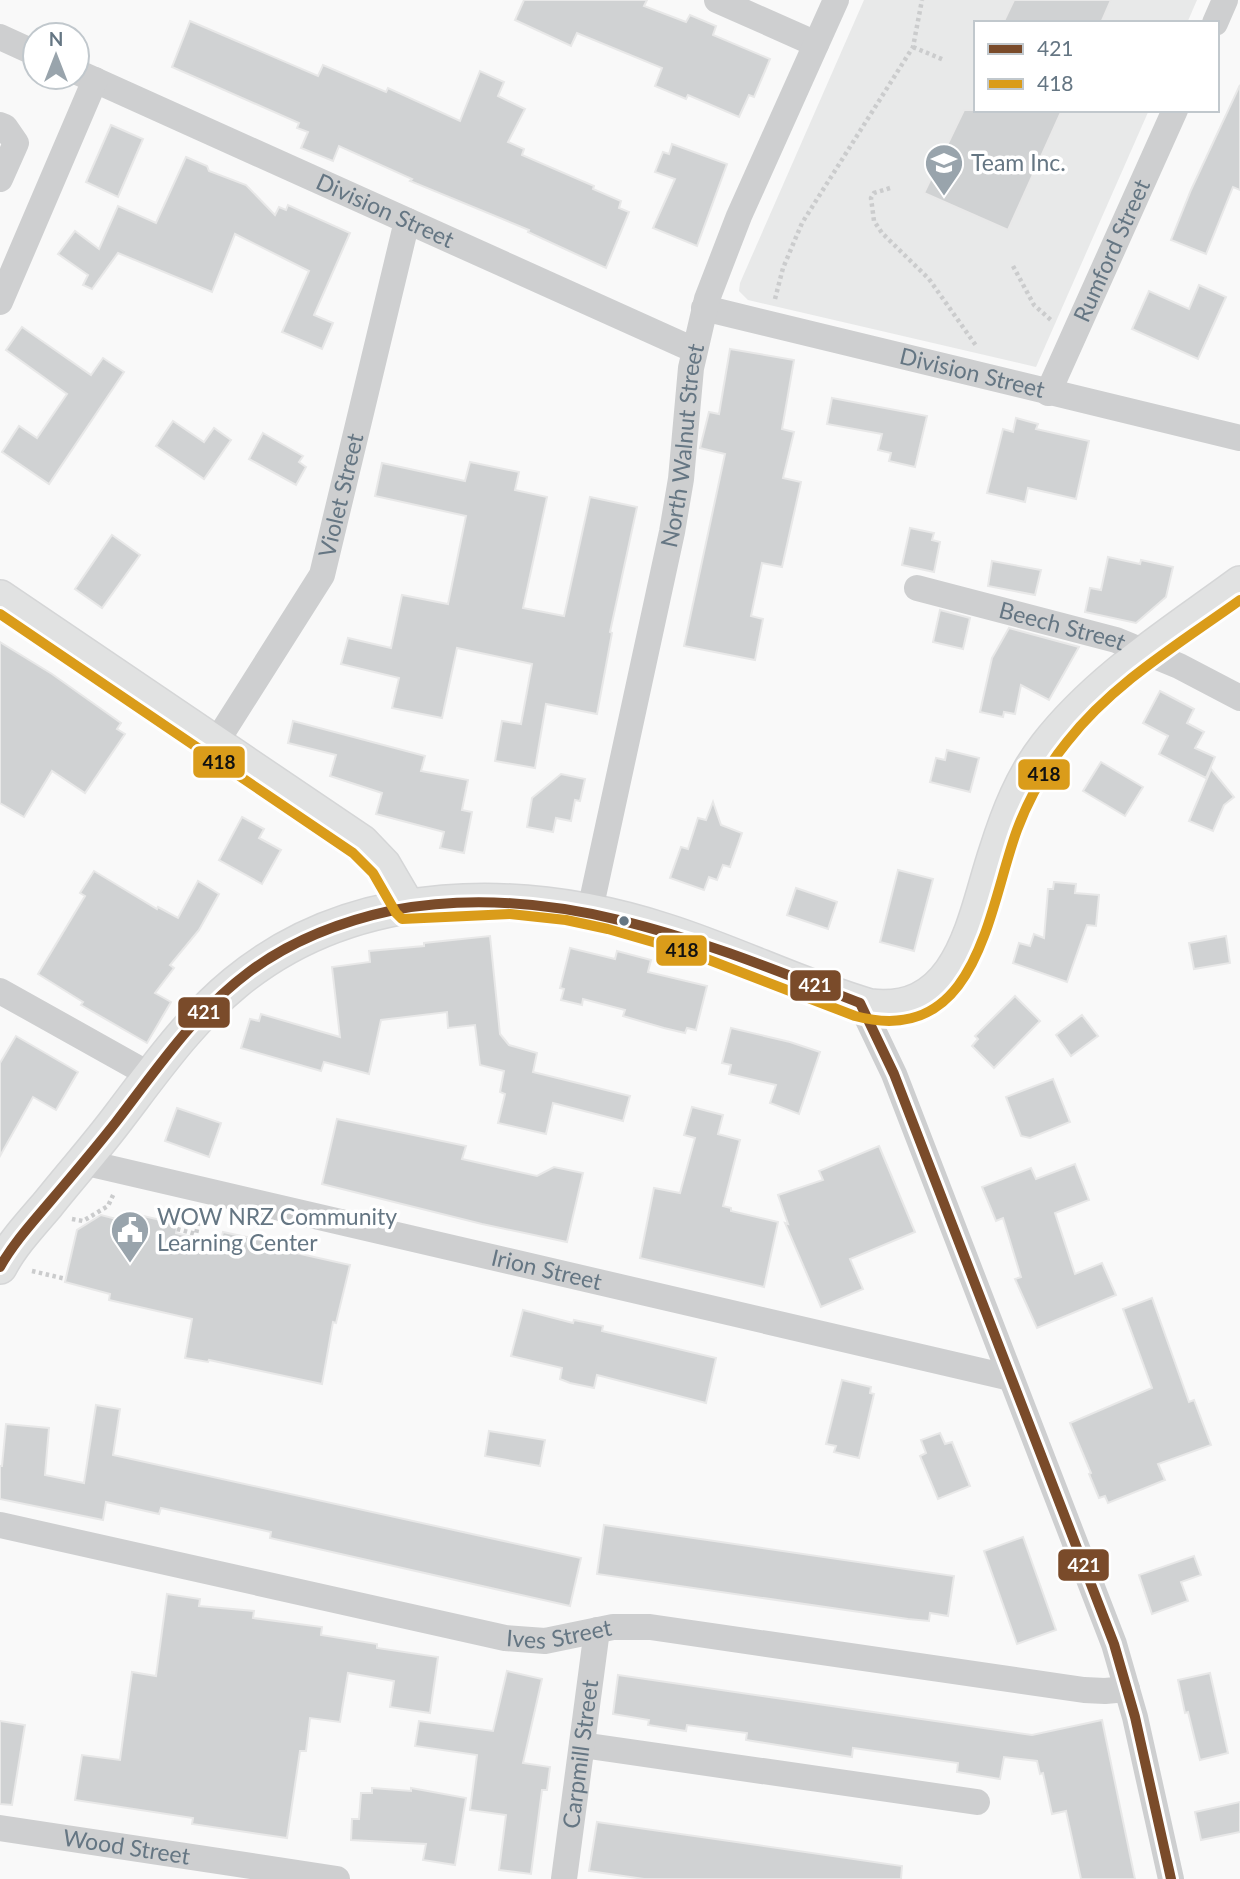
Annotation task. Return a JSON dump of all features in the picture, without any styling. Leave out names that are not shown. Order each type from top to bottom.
[{"type":"main road","points":[[0,1267],[150,1075],[210,1006],[257,966],[298,941],[340,923],[408,906],[481,900],[522,901],[590,911],[688,938],[860,1003],[885,1008],[912,1002],[937,988],[951,974],[973,928],[995,851],[1024,780],[1045,748],[1075,712],[1105,683],[1240,583]]},
{"type":"main road","points":[[0,597],[362,842],[384,865],[408,906]]},
{"type":"street","points":[[718,0],[816,44]]},
{"type":"street","name":"North Walnut Street","points":[[590,911],[672,532],[681,479],[694,350],[704,308],[739,216],[836,0]]},
{"type":"street","points":[[1216,21],[1225,0]]},
{"type":"street","points":[[0,37],[21,47]]},
{"type":"street","name":"Division Street","points":[[91,78],[694,350]]},
{"type":"street","points":[[0,302],[80,91]]},
{"type":"street","name":"Rumford Street","points":[[1048,393],[1174,112]]},
{"type":"street","points":[[0,125],[5,127],[16,143],[0,179]]},
{"type":"street","name":"Violet Street","points":[[215,744],[322,575],[407,221]]},
{"type":"street","name":"Division Street","points":[[704,308],[1240,438]]},
{"type":"street","name":"Beech Street","points":[[917,589],[1088,632],[1147,651],[1240,698]]},
{"type":"street","points":[[0,991],[150,1075]]},
{"type":"street","points":[[860,1003],[894,1074],[1103,1614],[1127,1689],[1171,1879]]},
{"type":"street","name":"Irion Street","points":[[83,1162],[1012,1378]]},
{"type":"street","name":"Ives Street","points":[[0,1525],[505,1638],[545,1641],[625,1626],[650,1627],[1084,1690],[1127,1689]]},
{"type":"street","name":"Carpmill Street","points":[[564,1879],[597,1630]]},
{"type":"street","points":[[582,1745],[977,1802]]},
{"type":"street","name":"Wood Street","points":[[0,1828],[337,1879]]},
{"type":"path","points":[[771,324],[783,268],[802,223],[913,47],[922,0]]},
{"type":"path","points":[[913,47],[944,60]]},
{"type":"path","points":[[890,188],[874,193],[871,198],[874,222],[929,279],[979,350]]},
{"type":"path","points":[[1013,266],[1034,305],[1053,322],[1076,332]]},
{"type":"path","points":[[47,1205],[73,1219],[83,1221],[108,1206],[121,1171]]},
{"type":"shaded area","name":"Team Inc.","points":[[864,0],[1197,0],[1188,21],[974,21],[974,112],[1148,112],[1036,367],[748,300],[739,291],[740,283]]},
{"type":"building","points":[[524,0],[647,0],[644,6],[686,22],[690,15],[716,26],[713,35],[770,59],[754,97],[749,95],[739,117],[688,95],[686,99],[655,86],[662,68],[577,33],[571,46],[515,20]]},
{"type":"building","points":[[1014,0],[1111,0],[1102,21],[1004,21]]},
{"type":"building","points":[[190,21],[318,76],[323,65],[386,92],[388,88],[460,121],[480,71],[504,82],[498,96],[525,109],[508,142],[524,149],[522,155],[594,186],[593,189],[621,201],[619,208],[629,212],[606,268],[528,232],[529,230],[410,181],[412,179],[339,146],[333,161],[301,148],[308,132],[297,128],[299,123],[172,67]]},
{"type":"building","points":[[1240,85],[1240,190],[1233,187],[1206,254],[1171,240]]},
{"type":"building","points":[[964,110],[1061,112],[1008,230],[924,193]]},
{"type":"building","points":[[111,125],[143,139],[118,197],[86,182]]},
{"type":"building","points":[[672,144],[727,164],[697,246],[653,228],[675,179],[655,172],[663,152],[669,154]]},
{"type":"building","points":[[186,157],[207,166],[209,171],[246,185],[275,215],[279,207],[286,210],[288,205],[350,233],[314,315],[333,323],[322,349],[282,332],[309,271],[235,234],[212,292],[118,253],[92,289],[83,285],[88,275],[58,254],[75,231],[99,249],[118,206],[156,223]]},
{"type":"building","points":[[1199,285],[1226,297],[1198,359],[1132,329],[1149,291],[1189,309]]},
{"type":"building","points":[[22,327],[91,375],[103,358],[124,372],[49,484],[2,452],[19,426],[37,438],[67,394],[6,350]]},
{"type":"building","points":[[730,349],[794,360],[782,429],[794,432],[783,478],[801,482],[782,567],[762,563],[751,616],[763,619],[755,660],[684,646],[725,454],[700,448],[709,412],[719,414]]},
{"type":"building","points":[[832,398],[927,416],[915,467],[889,461],[891,453],[878,450],[882,434],[827,424]]},
{"type":"building","points":[[1016,418],[1038,424],[1036,429],[1089,441],[1076,499],[1028,488],[1025,502],[987,493],[1003,429],[1013,432]]},
{"type":"building","points":[[173,421],[204,442],[214,428],[231,440],[204,479],[156,446]]},
{"type":"building","points":[[263,433],[303,456],[299,462],[306,467],[296,485],[249,459]]},
{"type":"building","points":[[470,462],[519,472],[515,490],[547,497],[523,608],[564,616],[590,497],[637,507],[610,632],[612,633],[597,714],[546,704],[535,768],[495,761],[502,721],[521,724],[532,664],[457,648],[442,718],[392,708],[399,678],[341,664],[348,638],[391,648],[402,595],[448,604],[466,516],[375,496],[382,463],[465,481]]},
{"type":"building","points":[[910,528],[934,533],[932,540],[940,542],[934,572],[902,565]]},
{"type":"building","points":[[112,535],[140,555],[102,608],[75,589]]},
{"type":"building","points":[[1108,557],[1173,567],[1166,597],[1136,623],[1085,612],[1090,588],[1101,590]]},
{"type":"building","points":[[992,561],[1041,570],[1035,595],[988,586]]},
{"type":"building","points":[[940,610],[970,618],[963,649],[933,642]]},
{"type":"building","points":[[1009,628],[1079,647],[1049,700],[1021,685],[1015,714],[1004,712],[1003,717],[980,712],[992,658]]},
{"type":"building","points":[[0,642],[52,674],[121,723],[117,729],[125,734],[85,793],[52,771],[24,817],[0,803]]},
{"type":"building","points":[[1160,691],[1194,709],[1187,723],[1204,732],[1195,748],[1215,757],[1206,778],[1159,754],[1168,736],[1143,723]]},
{"type":"building","points":[[293,721],[425,756],[421,771],[468,780],[462,810],[472,812],[464,853],[440,848],[444,832],[376,814],[382,793],[330,776],[336,755],[288,743]]},
{"type":"building","points":[[947,750],[979,758],[970,792],[930,782],[936,758],[945,760]]},
{"type":"building","points":[[1101,762],[1143,787],[1125,816],[1083,791]]},
{"type":"building","points":[[1211,769],[1234,797],[1224,805],[1213,831],[1189,821]]},
{"type":"building","points":[[561,774],[585,779],[580,801],[575,800],[571,821],[556,818],[553,832],[527,827],[532,798]]},
{"type":"building","points":[[713,802],[721,825],[742,833],[730,867],[723,865],[717,880],[709,877],[704,890],[670,878],[681,847],[688,849],[698,818],[706,820]]},
{"type":"building","points":[[242,817],[264,829],[259,838],[281,850],[262,884],[219,860]]},
{"type":"building","points":[[898,870],[933,879],[914,951],[880,942]]},
{"type":"building","points":[[94,871],[157,909],[158,907],[178,918],[198,881],[219,894],[199,930],[170,965],[174,968],[155,993],[171,1002],[147,1043],[81,1005],[83,1002],[38,974],[85,896],[80,893]]},
{"type":"building","points":[[1054,882],[1076,884],[1075,893],[1099,895],[1096,926],[1087,925],[1067,982],[1013,963],[1019,943],[1030,946],[1034,934],[1044,938],[1048,889],[1053,889]]},
{"type":"building","points":[[796,888],[837,902],[828,929],[787,915]]},
{"type":"building","points":[[490,936],[500,1034],[509,1045],[537,1053],[533,1072],[630,1096],[623,1121],[553,1103],[546,1134],[498,1123],[505,1094],[500,1092],[504,1071],[480,1065],[475,1025],[448,1028],[447,1012],[381,1020],[369,1074],[324,1062],[321,1071],[241,1048],[250,1019],[259,1021],[261,1014],[340,1037],[332,967],[370,962],[369,951]]},
{"type":"building","points":[[1226,936],[1230,963],[1194,969],[1189,943]]},
{"type":"building","points":[[570,948],[615,959],[617,951],[651,960],[648,972],[707,986],[696,1030],[687,1028],[685,1033],[664,1028],[623,1016],[625,1010],[583,999],[582,1005],[561,1000],[564,989],[560,988]]},
{"type":"building","points":[[1015,996],[1040,1021],[994,1068],[972,1046],[978,1039],[975,1036]]},
{"type":"building","points":[[1082,1015],[1098,1036],[1071,1056],[1056,1035]]},
{"type":"building","points":[[731,1028],[820,1052],[799,1114],[770,1103],[776,1085],[729,1074],[731,1065],[722,1063]]},
{"type":"building","points":[[16,1036],[78,1072],[56,1110],[33,1097],[0,1156],[0,1063]]},
{"type":"building","points":[[1053,1079],[1070,1122],[1030,1138],[1021,1136],[1006,1097]]},
{"type":"building","points":[[692,1107],[723,1115],[718,1134],[740,1140],[723,1206],[731,1208],[731,1211],[778,1222],[764,1287],[640,1258],[654,1188],[680,1193],[695,1138],[684,1135]]},
{"type":"building","points":[[177,1108],[221,1123],[209,1157],[165,1141]]},
{"type":"building","points":[[337,1119],[466,1146],[462,1159],[537,1176],[554,1167],[583,1173],[567,1242],[322,1184]]},
{"type":"building","points":[[879,1146],[915,1232],[850,1259],[863,1289],[821,1307],[785,1223],[788,1224],[778,1195],[823,1180],[819,1171]]},
{"type":"building","points":[[1075,1164],[1089,1200],[1055,1213],[1075,1274],[1102,1263],[1116,1295],[1037,1328],[1015,1279],[1021,1277],[1003,1218],[996,1221],[982,1187],[1031,1168],[1036,1179]]},
{"type":"building","points":[[126,1212],[178,1224],[176,1233],[220,1244],[223,1232],[297,1248],[296,1253],[350,1265],[336,1323],[333,1322],[322,1384],[209,1360],[185,1358],[192,1319],[109,1300],[110,1294],[65,1282],[77,1230],[101,1215],[124,1221]]},
{"type":"building","points":[[1152,1298],[1189,1402],[1194,1400],[1211,1445],[1158,1464],[1165,1480],[1108,1503],[1105,1496],[1099,1498],[1070,1423],[1152,1388],[1123,1309]]},
{"type":"building","points":[[523,1310],[573,1323],[574,1320],[603,1326],[602,1331],[716,1358],[706,1403],[597,1375],[594,1388],[570,1383],[560,1379],[562,1368],[511,1356]]},
{"type":"building","points":[[842,1380],[871,1387],[870,1393],[874,1394],[859,1458],[834,1452],[836,1446],[826,1444]]},
{"type":"building","points":[[96,1405],[120,1409],[113,1455],[581,1558],[570,1606],[270,1538],[271,1532],[161,1508],[159,1514],[106,1502],[103,1520],[0,1499],[0,1466],[6,1424],[49,1428],[45,1475],[84,1483]]},
{"type":"building","points":[[489,1431],[545,1440],[540,1466],[485,1456]]},
{"type":"building","points":[[940,1433],[945,1444],[952,1442],[970,1486],[938,1499],[920,1456],[926,1453],[921,1440]]},
{"type":"building","points":[[604,1525],[954,1576],[948,1616],[930,1613],[929,1621],[908,1619],[597,1574]]},
{"type":"building","points":[[1023,1537],[1056,1630],[1017,1644],[984,1551]]},
{"type":"building","points":[[1194,1556],[1201,1575],[1181,1582],[1188,1601],[1152,1614],[1139,1575]]},
{"type":"building","points":[[167,1594],[200,1599],[199,1606],[254,1611],[253,1618],[322,1627],[321,1635],[377,1644],[377,1648],[438,1657],[430,1713],[390,1707],[394,1681],[348,1673],[340,1722],[310,1718],[306,1751],[300,1751],[287,1838],[192,1824],[193,1818],[75,1800],[82,1755],[120,1760],[132,1672],[156,1676]]},
{"type":"building","points":[[507,1671],[542,1679],[523,1763],[550,1767],[547,1790],[542,1790],[531,1874],[499,1870],[506,1815],[470,1810],[477,1755],[415,1746],[419,1721],[493,1731]]},
{"type":"building","points":[[1210,1673],[1228,1753],[1200,1760],[1178,1680]]},
{"type":"building","points":[[618,1675],[1032,1735],[1102,1720],[1135,1879],[1081,1879],[1066,1811],[1052,1814],[1043,1773],[1040,1774],[1037,1761],[1004,1757],[1000,1779],[957,1772],[958,1763],[853,1748],[852,1757],[746,1740],[747,1733],[687,1725],[686,1731],[648,1725],[649,1720],[613,1714]]},
{"type":"building","points":[[0,1721],[25,1725],[12,1805],[0,1804]]},
{"type":"building","points":[[372,1788],[411,1791],[411,1788],[466,1798],[455,1865],[423,1860],[426,1844],[351,1840],[352,1819],[359,1819],[361,1793],[372,1793]]},
{"type":"building","points":[[1240,1802],[1240,1832],[1201,1840],[1195,1812]]},
{"type":"building","points":[[597,1822],[902,1866],[901,1879],[644,1879],[589,1871]]},
{"type":"transit line","name":"418","points":[[0,614],[353,853],[373,873],[402,919],[510,914],[566,920],[691,953],[855,1016],[896,1021],[928,1012],[953,992],[971,965],[985,932],[1022,818],[1045,773],[1067,742],[1126,682],[1240,600]]},
{"type":"transit line","name":"421","points":[[0,1267],[22,1234],[108,1132],[177,1042],[211,1005],[249,972],[282,950],[355,920],[394,910],[454,903],[514,903],[573,911],[632,923],[690,940],[860,1003],[894,1074],[1114,1644],[1135,1717],[1171,1879]]},
{"type":"place","name":"Team Inc.","points":[[944,197]]},
{"type":"place","name":"WOW NRZ Community Learning Center","points":[[130,1264]]}]
